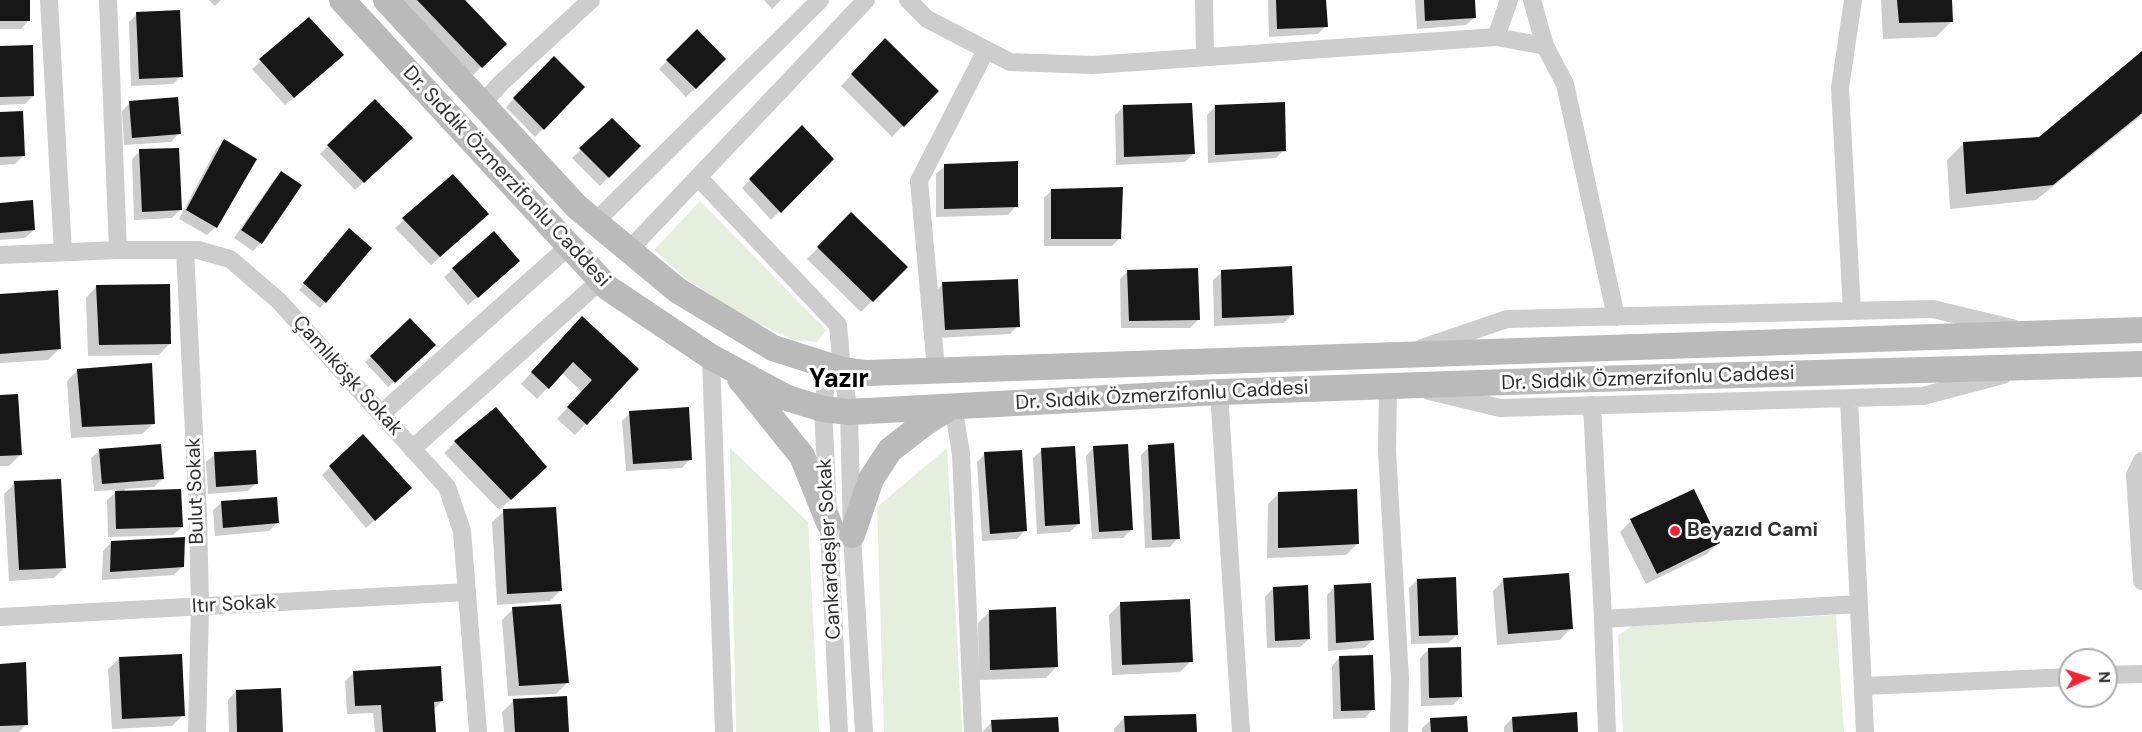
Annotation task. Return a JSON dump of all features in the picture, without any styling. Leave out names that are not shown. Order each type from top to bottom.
[{"type":"main road","name":"Dr. Sıddık Özmerzifonlu Caddesi","points":[[342,0],[608,288],[720,363],[787,398],[823,409],[849,412],[1219,392],[2142,364]]},
{"type":"main road","name":"Dr. Sıddık Özmerzifonlu Caddesi","points":[[386,0],[577,207],[677,290],[773,348],[835,368],[865,372],[2142,330]]},
{"type":"main road","points":[[720,363],[772,417],[802,456],[829,523]]},
{"type":"main road","points":[[852,535],[871,479],[890,450],[953,405]]},
{"type":"street","points":[[49,0],[63,252]]},
{"type":"street","points":[[108,0],[118,250]]},
{"type":"street","points":[[482,104],[501,83],[591,0]]},
{"type":"street","points":[[595,222],[820,0]]},
{"type":"street","points":[[629,250],[866,0]]},
{"type":"street","points":[[908,0],[927,19],[1010,63],[1081,65],[1496,37],[1545,46]]},
{"type":"street","points":[[1204,0],[1205,57]]},
{"type":"street","points":[[1496,37],[1509,0]]},
{"type":"street","points":[[1532,0],[1545,46],[1565,84],[1616,317]]},
{"type":"street","points":[[1852,311],[1840,88],[1853,0]]},
{"type":"street","points":[[936,369],[918,181],[986,50]]},
{"type":"street","points":[[698,177],[838,326],[835,368]]},
{"type":"street","points":[[381,414],[569,246]]},
{"type":"street","name":"Çamlıköşk Sokak","points":[[0,255],[118,250],[198,250],[230,259],[279,301],[447,488],[462,531],[478,732]]},
{"type":"street","name":"Bulut Sokak","points":[[185,250],[200,607],[197,732]]},
{"type":"street","points":[[412,449],[601,280]]},
{"type":"street","points":[[1403,354],[1508,320],[1933,309],[2037,333]]},
{"type":"street","points":[[720,363],[724,732]]},
{"type":"street","name":"Cankardeşler Sokak","points":[[835,368],[823,409],[839,732]]},
{"type":"street","name":"Cankardeşler Sokak","points":[[835,368],[849,412],[852,535],[864,732]]},
{"type":"street","points":[[1399,732],[1400,679],[1388,452],[1397,387],[1500,408],[1923,396],[2031,368]]},
{"type":"street","points":[[1219,392],[1241,732]]},
{"type":"street","points":[[1849,398],[1866,732]]},
{"type":"street","points":[[953,405],[961,454],[973,732]]},
{"type":"street","points":[[1592,405],[1607,732]]},
{"type":"street","points":[[2142,461],[2135,475],[2142,581]]},
{"type":"street","name":"Itır Sokak","points":[[0,617],[467,592]]},
{"type":"street","points":[[1603,619],[1859,604]]},
{"type":"street","points":[[2118,675],[2142,674]]},
{"type":"street","points":[[1864,686],[2058,678]]},
{"type":"green space","points":[[700,201],[826,330],[817,342],[794,340],[746,318],[689,281],[654,250]]},
{"type":"green space","points":[[730,448],[808,522],[819,732],[736,732]]},
{"type":"green space","points":[[947,448],[962,732],[884,732],[877,507]]},
{"type":"green space","points":[[1836,615],[1844,732],[1623,732],[1618,635],[1633,626]]},
{"type":"building","points":[[0,0],[30,0],[30,21],[0,21]]},
{"type":"building","points":[[417,0],[465,0],[507,44],[482,68]]},
{"type":"building","points":[[1276,0],[1326,0],[1328,27],[1277,29]]},
{"type":"building","points":[[1424,0],[1475,0],[1476,18],[1425,21]]},
{"type":"building","points":[[1897,0],[1952,0],[1953,22],[1899,23]]},
{"type":"building","points":[[180,10],[183,77],[139,79],[136,12]]},
{"type":"building","points":[[309,17],[344,55],[294,98],[259,59]]},
{"type":"building","points":[[697,29],[726,59],[696,89],[666,60]]},
{"type":"building","points":[[885,38],[939,91],[904,127],[851,74]]},
{"type":"building","points":[[33,45],[34,96],[0,97],[0,46]]},
{"type":"building","points":[[2142,51],[2142,113],[2053,185],[1966,194],[1963,142],[2039,137]]},
{"type":"building","points":[[554,56],[585,87],[544,130],[513,98]]},
{"type":"building","points":[[178,97],[181,134],[132,138],[129,101]]},
{"type":"building","points":[[375,99],[413,138],[364,183],[327,145]]},
{"type":"building","points":[[1285,102],[1286,151],[1215,155],[1215,105]]},
{"type":"building","points":[[1192,103],[1195,154],[1124,157],[1123,105]]},
{"type":"building","points":[[23,111],[25,156],[0,157],[0,112]]},
{"type":"building","points":[[612,118],[641,146],[609,178],[579,148]]},
{"type":"building","points":[[802,125],[834,159],[781,213],[749,179]]},
{"type":"building","points":[[224,139],[257,159],[217,228],[186,210]]},
{"type":"building","points":[[179,148],[182,210],[142,212],[139,149]]},
{"type":"building","points":[[1018,161],[1018,207],[944,209],[944,164]]},
{"type":"building","points":[[281,171],[302,185],[262,244],[241,230]]},
{"type":"building","points":[[453,174],[489,214],[440,257],[402,218]]},
{"type":"building","points":[[1123,187],[1121,239],[1051,239],[1051,189]]},
{"type":"building","points":[[33,200],[35,230],[0,233],[0,203]]},
{"type":"building","points":[[851,212],[908,267],[873,302],[817,247]]},
{"type":"building","points":[[349,228],[372,248],[326,303],[303,283]]},
{"type":"building","points":[[494,231],[520,261],[478,298],[452,268]]},
{"type":"building","points":[[1292,266],[1294,315],[1222,318],[1221,270]]},
{"type":"building","points":[[1198,268],[1200,320],[1129,321],[1127,270]]},
{"type":"building","points":[[1018,279],[1020,327],[945,330],[942,282]]},
{"type":"building","points":[[170,284],[171,344],[99,345],[96,285]]},
{"type":"building","points":[[58,290],[61,349],[0,354],[0,294]]},
{"type":"building","points":[[582,316],[639,369],[587,425],[567,407],[592,380],[573,362],[549,389],[531,372]]},
{"type":"building","points":[[410,318],[436,345],[395,383],[370,356]]},
{"type":"building","points":[[152,363],[155,424],[82,427],[77,369]]},
{"type":"building","points":[[18,394],[22,455],[0,456],[0,395]]},
{"type":"building","points":[[496,407],[547,467],[511,500],[454,441]]},
{"type":"building","points":[[689,407],[692,460],[633,464],[629,411]]},
{"type":"building","points":[[363,434],[412,488],[375,521],[329,466]]},
{"type":"building","points":[[1174,443],[1180,539],[1152,540],[1148,445]]},
{"type":"building","points":[[161,444],[164,479],[102,484],[99,449]]},
{"type":"building","points":[[1128,444],[1133,530],[1099,532],[1093,446]]},
{"type":"building","points":[[1075,446],[1080,524],[1045,526],[1041,448]]},
{"type":"building","points":[[256,450],[258,484],[216,487],[214,452]]},
{"type":"building","points":[[1022,450],[1027,531],[990,534],[984,452]]},
{"type":"building","points":[[61,479],[66,568],[19,570],[14,481]]},
{"type":"building","points":[[181,489],[183,527],[116,529],[115,491]]},
{"type":"building","points":[[1357,489],[1359,544],[1278,548],[1278,492]]},
{"type":"building","name":"Beyazıd Cami","points":[[1694,489],[1720,543],[1657,574],[1630,519]]},
{"type":"building","points":[[277,497],[279,523],[223,528],[221,501]]},
{"type":"building","points":[[556,507],[562,591],[507,594],[503,509]]},
{"type":"building","points":[[185,537],[184,567],[110,572],[111,541]]},
{"type":"building","points":[[1569,573],[1573,629],[1508,634],[1503,578]]},
{"type":"building","points":[[1456,577],[1458,635],[1419,636],[1417,579]]},
{"type":"building","points":[[1371,583],[1374,640],[1336,643],[1334,585]]},
{"type":"building","points":[[1308,585],[1310,639],[1275,641],[1273,587]]},
{"type":"building","points":[[1190,599],[1193,662],[1122,665],[1120,602]]},
{"type":"building","points":[[561,604],[569,683],[519,686],[512,607]]},
{"type":"building","points":[[1056,607],[1058,667],[990,670],[989,610]]},
{"type":"building","points":[[1461,647],[1462,697],[1429,698],[1428,648]]},
{"type":"building","points":[[182,654],[185,716],[122,719],[119,657]]},
{"type":"building","points":[[1373,655],[1375,710],[1341,711],[1339,656]]},
{"type":"building","points":[[26,662],[28,725],[0,726],[0,664]]},
{"type":"building","points":[[441,666],[443,701],[434,702],[436,732],[383,732],[381,705],[355,706],[353,671]]},
{"type":"building","points":[[281,688],[283,732],[237,732],[236,690]]},
{"type":"building","points":[[567,696],[569,732],[515,732],[513,699]]},
{"type":"building","points":[[1577,712],[1578,732],[1513,732],[1512,717]]},
{"type":"building","points":[[1196,714],[1197,732],[1125,732],[1124,716]]},
{"type":"building","points":[[1467,716],[1468,732],[1431,732],[1430,718]]},
{"type":"building","points":[[1058,717],[1059,732],[992,732],[991,720]]},
{"type":"place","name":"Beyazıd Cami","points":[[1675,531]]},
{"type":"district","name":"Yazır","points":[[839,380]]}]
